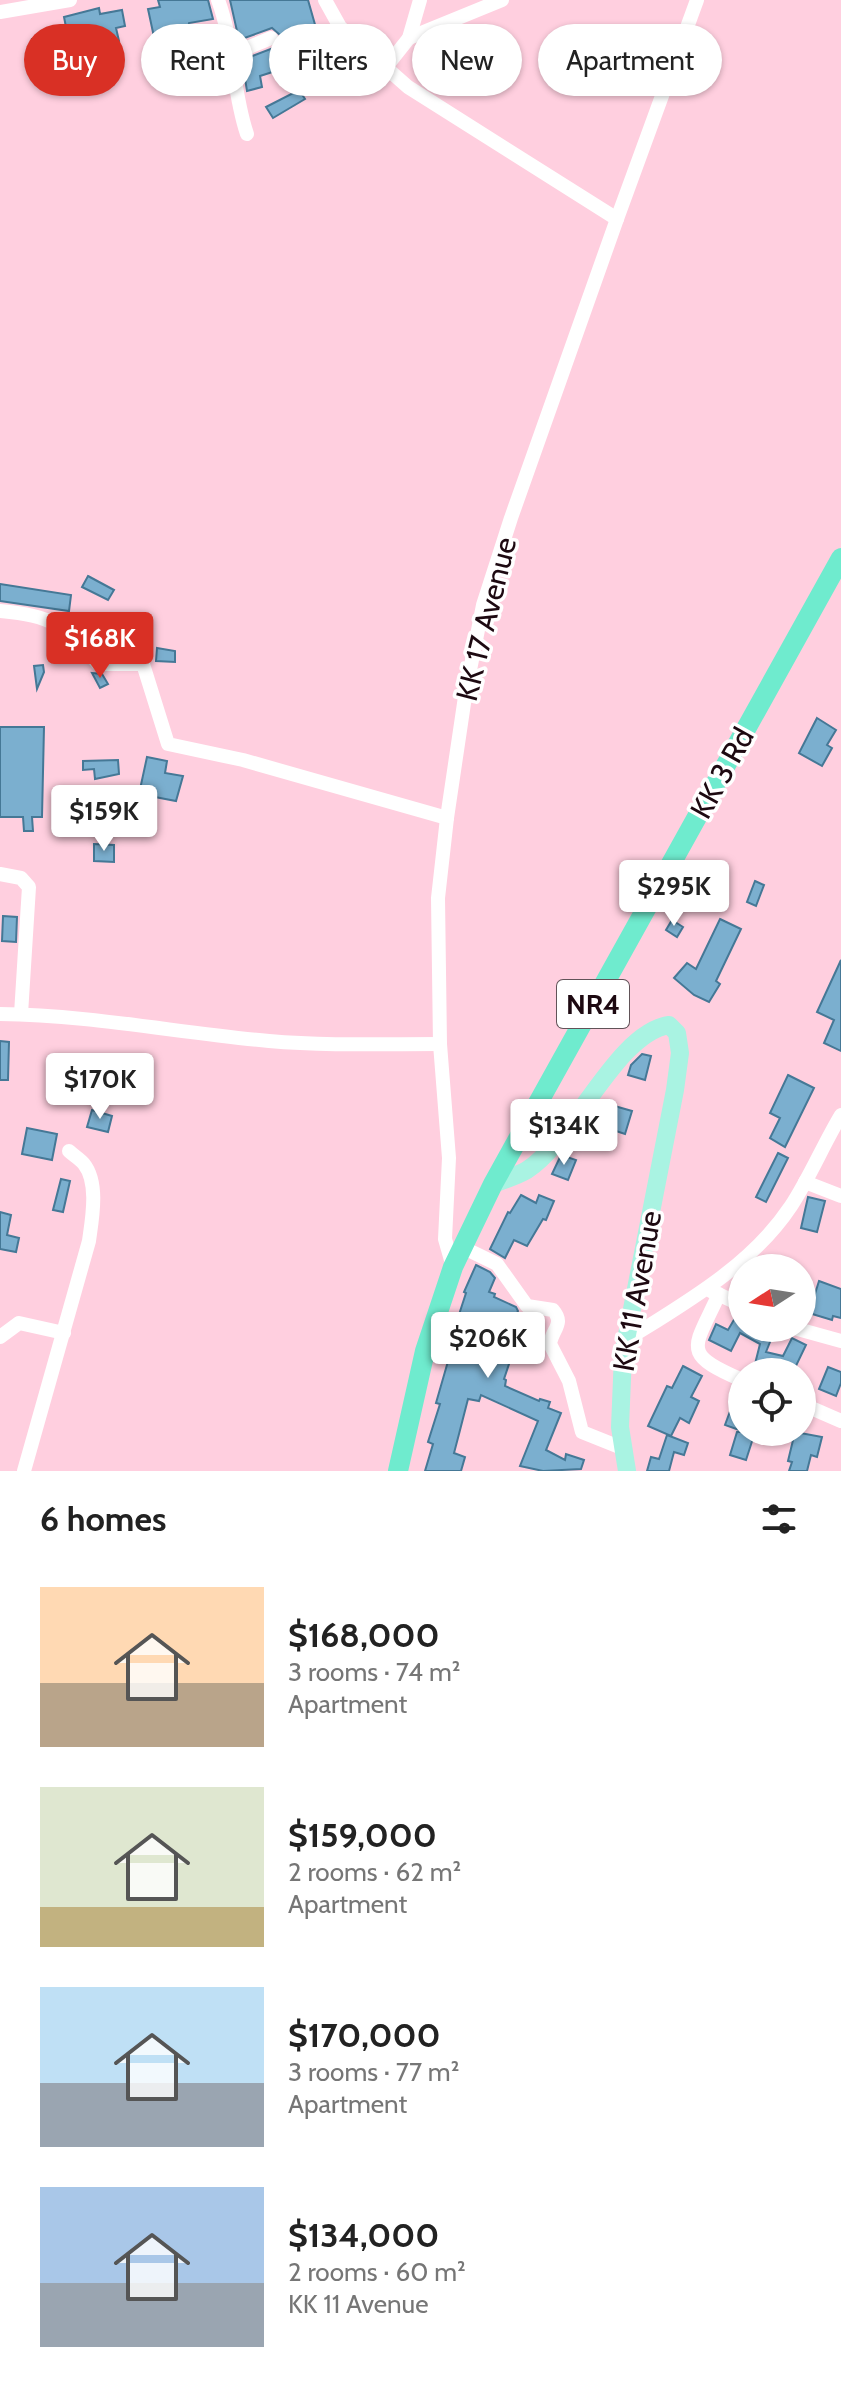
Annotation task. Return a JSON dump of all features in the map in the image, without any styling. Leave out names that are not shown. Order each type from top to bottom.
[{"type":"highway","name":"KK 3 Rd","points":[[398,1471],[425,1351],[453,1267],[493,1184],[841,558]]},
{"type":"main road","name":"KK 11 Avenue","points":[[493,1184],[528,1169],[548,1151],[643,1035],[657,1027],[669,1025],[677,1033],[680,1053],[675,1090],[626,1340],[621,1386],[622,1448],[627,1471]]},
{"type":"street","points":[[0,12],[70,0]]},
{"type":"street","points":[[218,0],[227,24]]},
{"type":"street","points":[[325,0],[338,24]]},
{"type":"street","points":[[396,54],[409,38],[420,0]]},
{"type":"street","points":[[409,38],[502,0]]},
{"type":"street","name":"KK 17 Avenue","points":[[453,1267],[445,1239],[449,1158],[440,1044],[438,898],[466,690],[483,605],[697,0]]},
{"type":"street","points":[[396,76],[408,87],[617,219]]},
{"type":"street","points":[[236,96],[247,134]]},
{"type":"street","points":[[0,611],[37,614],[73,635],[98,664],[143,664],[168,744],[243,760],[447,818]]},
{"type":"street","points":[[0,874],[21,878],[29,887],[21,1014]]},
{"type":"street","points":[[0,1014],[93,1019],[327,1046],[440,1044]]},
{"type":"street","points":[[626,1340],[713,1292],[781,1219],[841,1115]]},
{"type":"street","points":[[24,1471],[89,1241],[93,1209],[91,1180],[85,1164],[69,1151]]},
{"type":"street","points":[[805,1182],[841,1196]]},
{"type":"street","points":[[464,1248],[497,1264],[527,1306],[553,1310],[558,1315],[559,1326],[550,1344],[569,1381],[582,1432],[622,1448]]},
{"type":"street","points":[[713,1292],[728,1299]]},
{"type":"street","points":[[713,1292],[697,1350],[705,1363],[728,1374]]},
{"type":"street","points":[[0,1337],[19,1323],[64,1333]]},
{"type":"street","points":[[816,1334],[841,1341]]},
{"type":"street","points":[[816,1410],[841,1421]]},
{"type":"building","points":[[158,0],[208,0],[213,19],[189,24],[151,24],[148,9],[160,7]]},
{"type":"building","points":[[230,0],[308,0],[315,24],[269,24],[269,29],[253,35],[253,24],[235,24]]},
{"type":"building","points":[[99,8],[100,14],[122,10],[125,24],[65,24],[64,17]]},
{"type":"building","points":[[269,50],[269,73],[260,76],[262,87],[253,89],[253,56]]},
{"type":"building","points":[[287,96],[303,96],[305,99],[273,118],[266,107]]},
{"type":"building","points":[[88,576],[114,590],[108,600],[82,587]]},
{"type":"building","points":[[0,584],[71,595],[69,611],[0,601]]},
{"type":"building","points":[[87,626],[98,636],[92,642],[81,631]]},
{"type":"building","points":[[157,648],[175,651],[175,662],[156,661]]},
{"type":"building","points":[[43,665],[44,672],[37,689],[34,666]]},
{"type":"building","points":[[92,673],[102,674],[108,684],[100,688]]},
{"type":"building","points":[[817,718],[836,730],[827,745],[832,748],[822,766],[799,753]]},
{"type":"building","points":[[0,727],[44,727],[42,817],[32,817],[33,831],[24,831],[23,817],[0,817]]},
{"type":"building","points":[[147,757],[167,761],[165,773],[183,776],[176,801],[139,794]]},
{"type":"building","points":[[118,760],[119,774],[95,779],[94,769],[83,770],[83,761]]},
{"type":"building","points":[[61,794],[72,795],[71,808],[60,807]]},
{"type":"building","points":[[94,844],[114,845],[114,862],[94,861]]},
{"type":"building","points":[[755,881],[764,885],[756,906],[747,902]]},
{"type":"building","points":[[3,916],[17,917],[16,942],[2,941]]},
{"type":"building","points":[[720,919],[741,929],[716,981],[720,984],[709,1002],[694,995],[674,978],[687,963],[696,969]]},
{"type":"building","points":[[672,920],[683,927],[677,937],[666,930]]},
{"type":"building","points":[[841,960],[841,1051],[824,1043],[834,1020],[817,1012]]},
{"type":"building","points":[[0,1041],[9,1042],[8,1080],[0,1080]]},
{"type":"building","points":[[642,1054],[651,1056],[645,1080],[628,1075],[631,1065]]},
{"type":"building","points":[[788,1075],[814,1088],[785,1147],[770,1138],[780,1118],[770,1113]]},
{"type":"building","points":[[611,1105],[632,1111],[625,1134],[604,1127]]},
{"type":"building","points":[[92,1110],[112,1116],[108,1132],[87,1127]]},
{"type":"building","points":[[27,1128],[57,1134],[52,1160],[22,1154]]},
{"type":"building","points":[[778,1153],[788,1158],[766,1202],[756,1197]]},
{"type":"building","points":[[561,1155],[576,1160],[568,1180],[552,1174]]},
{"type":"building","points":[[61,1179],[70,1181],[63,1212],[53,1210]]},
{"type":"building","points":[[521,1195],[536,1203],[539,1195],[554,1201],[546,1220],[543,1219],[527,1246],[514,1240],[505,1258],[490,1249],[508,1212]]},
{"type":"building","points":[[808,1197],[825,1201],[817,1232],[801,1228]]},
{"type":"building","points":[[0,1212],[11,1215],[7,1235],[19,1238],[16,1252],[0,1249]]},
{"type":"building","points":[[476,1265],[495,1278],[489,1292],[516,1307],[516,1315],[524,1319],[504,1379],[505,1386],[539,1401],[550,1402],[548,1408],[561,1413],[546,1450],[565,1460],[566,1454],[584,1460],[581,1469],[543,1471],[520,1466],[538,1421],[481,1395],[479,1401],[468,1399],[454,1453],[465,1457],[461,1471],[425,1471],[433,1444],[428,1442],[440,1404],[436,1403],[455,1337],[452,1336],[464,1292]]},
{"type":"building","points":[[819,1281],[841,1289],[841,1318],[833,1316],[832,1320],[816,1315]]},
{"type":"building","points":[[716,1324],[728,1330],[728,1342],[736,1342],[731,1351],[709,1340]]},
{"type":"building","points":[[756,1342],[770,1342],[766,1352],[783,1356],[790,1342],[806,1345],[800,1358],[756,1358],[760,1344]]},
{"type":"building","points":[[683,1366],[702,1376],[691,1397],[699,1401],[689,1423],[680,1418],[671,1436],[648,1426],[667,1386],[672,1388]]},
{"type":"building","points":[[828,1367],[841,1372],[836,1396],[819,1389]]},
{"type":"building","points":[[667,1435],[688,1443],[684,1455],[674,1452],[669,1471],[647,1471],[651,1457],[659,1459]]},
{"type":"building","points":[[816,1436],[822,1437],[817,1457],[811,1455],[807,1471],[789,1471],[792,1462],[788,1461],[792,1446],[816,1446]]},
{"type":"building","points":[[733,1446],[750,1446],[746,1460],[730,1455]]}]
